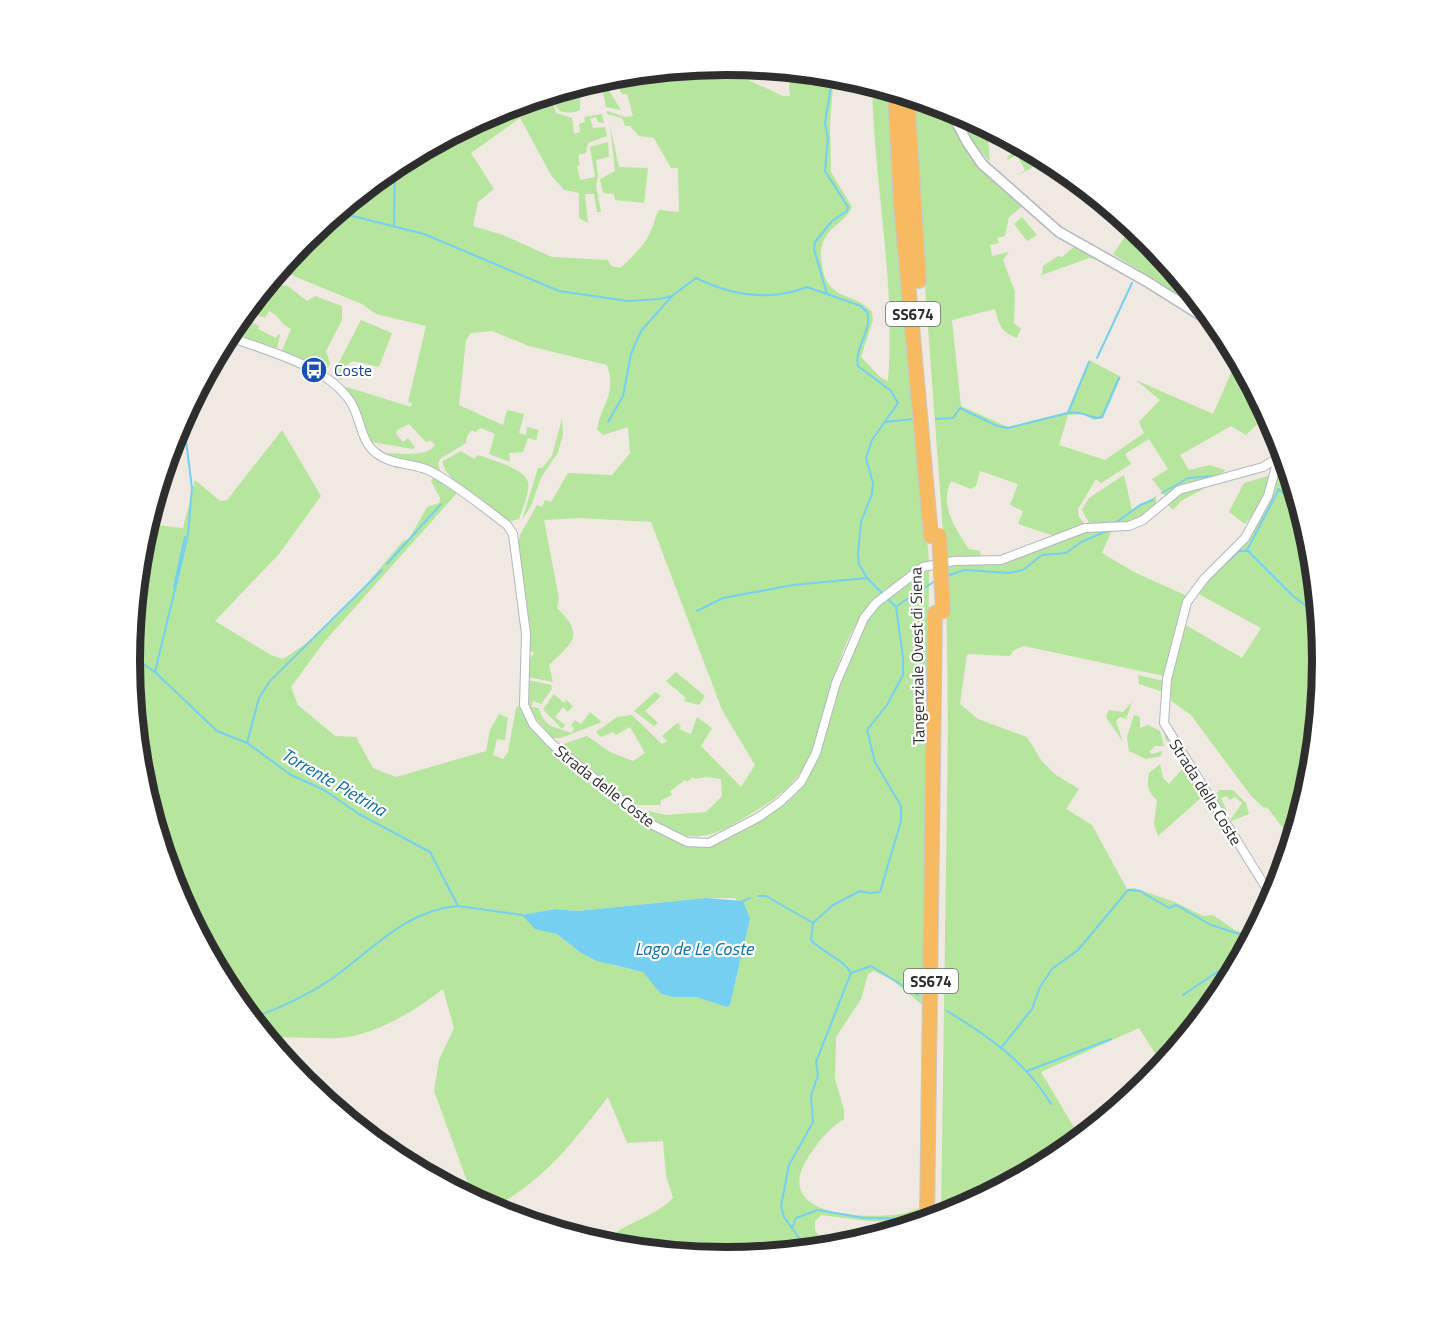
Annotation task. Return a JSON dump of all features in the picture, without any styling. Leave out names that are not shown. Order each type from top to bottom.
[{"type":"highway","name":"Tangenziale Ovest di Siena","points":[[895,100],[901,204],[935,535]]},
{"type":"highway","name":"Tangenziale Ovest di Siena","points":[[907,104],[935,535],[939,741],[936,1209]]},
{"type":"highway","name":"Tangenziale Ovest di Siena","points":[[927,1212],[939,741]]},
{"type":"street","points":[[958,123],[979,160],[1054,228],[1199,314]]},
{"type":"street","points":[[1181,303],[1188,299]]},
{"type":"street","name":"Strada delle Coste","points":[[237,339],[278,354],[332,380],[356,410],[366,440],[374,451],[383,458],[436,474],[507,525],[513,534],[524,619],[526,713],[552,744],[637,814],[675,837],[697,844],[716,841],[759,817],[801,782],[816,753],[827,710],[858,630],[876,603],[928,564],[1001,560],[1085,528],[1129,526],[1143,520],[1179,490],[1263,467],[1276,459]]},
{"type":"street","name":"Strada delle Coste","points":[[1267,889],[1164,723],[1167,679],[1187,602],[1204,579],[1245,538],[1268,496],[1278,464]]},
{"type":"green space","points":[[738,75],[783,96],[790,96],[789,86],[792,79],[833,85],[830,122],[831,172],[852,207],[847,216],[825,238],[821,251],[822,265],[829,285],[835,291],[865,305],[872,312],[873,320],[861,357],[880,377],[888,381],[889,307],[872,94],[892,99],[929,562],[920,565],[885,592],[861,616],[838,665],[814,747],[805,766],[793,782],[760,809],[723,830],[698,836],[676,833],[640,809],[666,815],[706,812],[722,796],[721,779],[706,777],[695,779],[693,777],[670,791],[672,795],[661,800],[660,805],[633,805],[560,745],[587,736],[610,752],[633,761],[645,753],[630,727],[616,735],[613,732],[601,737],[596,732],[617,717],[632,715],[662,744],[667,741],[662,736],[677,723],[681,726],[679,729],[691,734],[697,717],[712,728],[701,746],[741,787],[755,765],[722,710],[651,522],[579,518],[544,520],[559,599],[557,608],[566,617],[573,632],[569,644],[549,665],[553,682],[528,677],[529,660],[534,653],[530,651],[517,550],[520,535],[537,505],[542,507],[545,500],[551,502],[568,473],[612,475],[630,453],[628,427],[603,435],[597,429],[610,391],[610,375],[607,365],[529,346],[492,331],[471,333],[466,340],[459,405],[503,425],[507,410],[524,414],[519,433],[526,435],[527,427],[539,430],[536,440],[528,438],[523,452],[509,453],[510,462],[489,454],[495,434],[481,428],[475,432],[472,430],[467,436],[466,443],[440,459],[438,464],[441,474],[381,453],[425,452],[435,445],[431,441],[426,442],[409,424],[397,430],[396,434],[403,442],[408,438],[415,447],[413,449],[371,442],[357,407],[345,389],[347,387],[411,407],[412,403],[408,402],[426,326],[376,314],[362,304],[287,273],[340,221],[369,196],[401,174],[467,135],[552,102],[556,113],[572,118],[574,134],[580,132],[579,124],[585,122],[584,117],[602,114],[604,123],[598,122],[596,117],[590,119],[593,128],[605,127],[607,136],[588,143],[586,153],[578,155],[580,165],[577,166],[580,180],[595,177],[590,147],[608,142],[609,157],[596,160],[598,176],[596,185],[601,212],[597,212],[594,194],[585,194],[588,223],[579,218],[579,193],[564,190],[551,175],[520,118],[471,153],[494,189],[478,202],[473,226],[503,235],[552,257],[608,260],[611,266],[620,268],[645,242],[659,210],[679,212],[678,168],[671,168],[654,138],[639,136],[630,126],[625,126],[622,118],[607,114],[607,111],[625,117],[633,116],[627,94],[622,94],[617,85],[688,76]]},
{"type":"green space","points":[[607,87],[621,110],[606,107],[602,88]]},
{"type":"green space","points":[[580,94],[580,110],[570,113],[561,111],[554,101]]},
{"type":"green space","points":[[912,105],[951,120],[969,152],[982,168],[1025,204],[1009,217],[1005,236],[997,238],[999,243],[990,245],[992,256],[1009,252],[1003,260],[1015,292],[1014,323],[1021,329],[1017,338],[1007,333],[1002,327],[995,309],[952,320],[961,406],[1008,427],[1067,412],[1089,360],[1121,377],[1103,418],[1094,420],[1084,414],[1068,415],[1059,445],[1105,460],[1144,433],[1139,422],[1160,400],[1136,380],[1213,414],[1234,367],[1261,421],[1246,435],[1231,426],[1180,455],[1189,470],[1210,465],[1225,470],[1222,474],[1179,486],[1165,496],[1152,479],[1168,469],[1149,439],[1125,454],[1131,464],[1101,483],[1096,479],[1078,509],[1079,517],[1087,526],[1074,527],[1054,536],[1018,524],[1023,511],[1010,505],[1018,484],[980,471],[976,486],[971,489],[951,481],[947,499],[951,517],[969,549],[980,551],[981,557],[945,558]]},
{"type":"green space","points":[[610,125],[619,167],[648,168],[644,203],[615,200],[614,194],[603,193],[600,179],[615,171]]},
{"type":"green space","points":[[964,126],[988,136],[990,162],[974,143]]},
{"type":"green space","points":[[1015,151],[1037,165],[1017,176],[1025,170],[1017,155],[1007,160],[1008,156]]},
{"type":"green space","points":[[1022,217],[1037,235],[1027,241],[1014,224]]},
{"type":"green space","points":[[1127,234],[1170,278],[1176,293],[1113,254]]},
{"type":"green space","points":[[1075,246],[1139,281],[1089,258],[1042,275],[1043,266],[1058,256],[1062,257]]},
{"type":"green space","points":[[278,284],[288,286],[307,301],[315,296],[342,306],[342,320],[326,351],[330,363],[325,375],[281,353],[291,329],[269,311],[265,318],[254,314]]},
{"type":"green space","points":[[361,320],[392,333],[379,367],[353,361],[348,364],[342,380],[338,379],[341,374],[335,370]]},
{"type":"green space","points":[[252,322],[259,326],[258,329],[276,338],[278,334],[280,335],[277,348],[244,338],[246,325]]},
{"type":"green space","points":[[562,418],[563,435],[558,452],[541,478],[531,506],[522,520],[538,468],[542,468],[552,456]]},
{"type":"green space","points":[[282,430],[321,496],[279,554],[215,621],[271,655],[283,659],[333,620],[403,541],[409,539],[427,507],[439,503],[440,498],[431,481],[434,476],[457,493],[324,642],[291,687],[298,705],[335,736],[356,737],[373,768],[396,777],[486,751],[490,730],[499,714],[508,718],[505,740],[497,739],[493,755],[503,759],[508,752],[516,708],[520,705],[530,726],[553,750],[648,825],[687,844],[710,845],[725,840],[761,819],[799,788],[860,631],[878,605],[929,567],[926,1008],[892,980],[874,971],[868,974],[861,999],[836,1037],[835,1079],[844,1110],[844,1119],[815,1147],[807,1159],[800,1178],[802,1193],[812,1203],[827,1210],[866,1216],[904,1213],[922,1207],[922,1214],[898,1222],[821,1215],[815,1221],[815,1230],[821,1240],[765,1247],[688,1247],[611,1237],[656,1211],[673,1198],[666,1175],[663,1141],[627,1143],[608,1097],[569,1145],[541,1175],[525,1188],[501,1203],[470,1189],[434,1091],[439,1060],[454,1028],[443,989],[407,1014],[366,1033],[338,1038],[277,1037],[239,987],[200,921],[171,850],[151,776],[145,738],[141,700],[141,623],[145,585],[156,525],[183,528],[195,480],[220,501],[227,500]],"holes":[[[706,898],[735,898],[750,919],[730,1005],[727,1007],[696,997],[673,997],[661,994],[644,972],[612,965],[581,953],[557,934],[522,915],[555,909],[576,911]]]},
{"type":"green space","points":[[461,451],[474,459],[478,455],[506,465],[525,477],[528,482],[528,491],[519,519],[511,521],[504,519],[467,492],[449,475],[443,461]]},
{"type":"green space","points":[[1279,467],[1302,547],[1312,623],[1313,662],[1308,738],[1302,776],[1287,833],[1267,807],[1264,808],[1251,796],[1191,715],[1170,700],[1172,671],[1184,624],[1242,658],[1261,628],[1197,593],[1247,541],[1275,489]]},
{"type":"green space","points":[[1124,475],[1132,510],[1156,496],[1156,505],[1131,523],[1089,523],[1082,510],[1089,498]]},
{"type":"green space","points":[[1271,475],[1265,495],[1253,520],[1249,519],[1245,524],[1229,512],[1244,483]]},
{"type":"green space","points":[[1211,485],[1181,501],[1173,510],[1167,504],[1183,491]]},
{"type":"green space","points":[[1112,530],[1102,553],[1134,572],[1187,596],[1181,607],[1164,676],[1024,646],[1014,650],[1010,656],[967,654],[960,704],[978,719],[1027,737],[1041,760],[1056,775],[1079,789],[1066,809],[1092,825],[1127,889],[1134,888],[1175,902],[1203,916],[1213,915],[1235,930],[1246,933],[1192,1019],[1158,1058],[1139,1028],[1041,1072],[1077,1132],[986,1188],[941,1207],[948,728],[946,565],[1002,563],[1086,531]]},
{"type":"green space","points":[[676,672],[705,696],[699,705],[684,701],[686,698],[666,681]]},
{"type":"green space","points":[[1138,675],[1164,681],[1163,692],[1139,684]]},
{"type":"green space","points":[[528,680],[551,685],[552,689],[541,704],[533,701],[531,707],[539,708],[548,724],[571,733],[574,728],[571,725],[575,720],[581,724],[590,712],[602,722],[561,738],[553,738],[530,712]]},
{"type":"green space","points":[[655,692],[661,696],[645,711],[658,723],[654,726],[634,711]]},
{"type":"green space","points":[[554,694],[564,703],[566,700],[573,706],[568,712],[563,707],[555,717],[565,725],[562,729],[543,709]]},
{"type":"green space","points":[[1132,702],[1126,719],[1120,717],[1116,721],[1123,742],[1106,717],[1109,710],[1123,712]]},
{"type":"green space","points":[[1134,715],[1140,717],[1140,728],[1148,725],[1160,731],[1164,746],[1155,746],[1149,752],[1152,754],[1162,751],[1161,756],[1146,759],[1129,751],[1127,737]]},
{"type":"green space","points":[[1165,729],[1218,814],[1216,818],[1202,797],[1158,836],[1154,824],[1157,800],[1148,788],[1149,773],[1160,764],[1163,778],[1169,784],[1184,767],[1165,738]]},
{"type":"green space","points":[[1219,790],[1233,790],[1246,803],[1249,814],[1229,822],[1242,803],[1235,797],[1229,800],[1227,796],[1221,798],[1227,811],[1225,814],[1214,798]]},
{"type":"water","name":"Lago de Le Coste","points":[[706,898],[743,901],[750,919],[730,1005],[727,1007],[696,997],[673,997],[661,994],[643,972],[597,961],[581,953],[557,934],[535,929],[522,915],[555,909],[577,911]]},
{"type":"waterway","points":[[803,1243],[784,1217],[781,1206],[789,1165],[813,1122],[811,1096],[818,1075],[816,1062],[851,973],[843,963],[811,940],[813,923],[833,905],[860,891],[880,892],[901,821],[901,806],[875,762],[867,730],[887,705],[903,675],[903,657],[896,607],[867,578],[859,564],[858,555],[861,522],[872,494],[873,483],[866,458],[872,440],[898,403],[891,391],[858,366],[857,359],[868,325],[867,312],[861,306],[827,294],[814,249],[815,242],[832,221],[847,211],[848,207],[825,171],[828,138],[825,123],[831,84]]},
{"type":"waterway","points":[[394,225],[395,178]]},
{"type":"waterway","points":[[347,215],[424,234],[559,291],[628,301],[660,299],[672,296],[696,278],[723,289],[750,294],[779,294],[807,287],[827,294]]},
{"type":"waterway","points":[[1097,358],[1132,283]]},
{"type":"waterway","points":[[608,422],[623,396],[631,354],[641,331],[672,296]]},
{"type":"waterway","points":[[936,419],[953,418],[960,408],[997,426],[1008,428],[1068,413],[1089,362]]},
{"type":"waterway","points":[[1069,413],[1074,412],[1095,418],[1102,417],[1119,378]]},
{"type":"waterway","points":[[884,422],[914,419]]},
{"type":"waterway","points":[[155,672],[188,535],[192,488],[185,436]]},
{"type":"waterway","points":[[1162,493],[1188,478],[1213,476]]},
{"type":"waterway","points":[[1278,489],[1289,497]]},
{"type":"waterway","points":[[1279,489],[1247,550],[1292,595],[1311,609]]},
{"type":"waterway","points":[[1114,524],[1140,505],[1153,500]]},
{"type":"waterway","points":[[387,564],[441,504]]},
{"type":"waterway","points":[[946,576],[965,570],[1009,573],[1023,570],[1042,555],[1066,553],[1081,542],[1107,531]]},
{"type":"waterway","points":[[174,587],[185,537]]},
{"type":"waterway","points":[[1213,575],[1239,551],[1246,551]]},
{"type":"waterway","points":[[247,743],[259,698],[270,681],[382,570]]},
{"type":"waterway","points":[[697,611],[723,598],[793,585],[867,578]]},
{"type":"waterway","points":[[897,606],[935,581]]},
{"type":"waterway","name":"Torrente Pietrina","points":[[140,662],[155,672],[217,731],[247,743],[291,775],[324,790],[359,814],[430,852],[458,906],[522,915]]},
{"type":"waterway","points":[[1001,1048],[1032,1009],[1040,987],[1052,969],[1078,950],[1128,890],[1140,891],[1169,908],[1176,905],[1211,925],[1245,936]]},
{"type":"waterway","points":[[758,896],[766,896],[813,923]]},
{"type":"waterway","points":[[743,901],[750,898]]},
{"type":"waterway","points":[[258,1015],[293,1001],[333,978],[406,923],[439,909],[458,906]]},
{"type":"waterway","points":[[1183,995],[1228,965]]},
{"type":"waterway","points":[[851,973],[871,966],[918,995]]},
{"type":"waterway","points":[[947,1011],[1005,1051],[1030,1076],[1051,1104]]},
{"type":"waterway","points":[[1027,1071],[1111,1039]]},
{"type":"waterway","points":[[792,1228],[796,1218],[818,1210],[864,1218],[909,1219]]},
{"type":"place","name":"Coste","points":[[314,370]]}]
